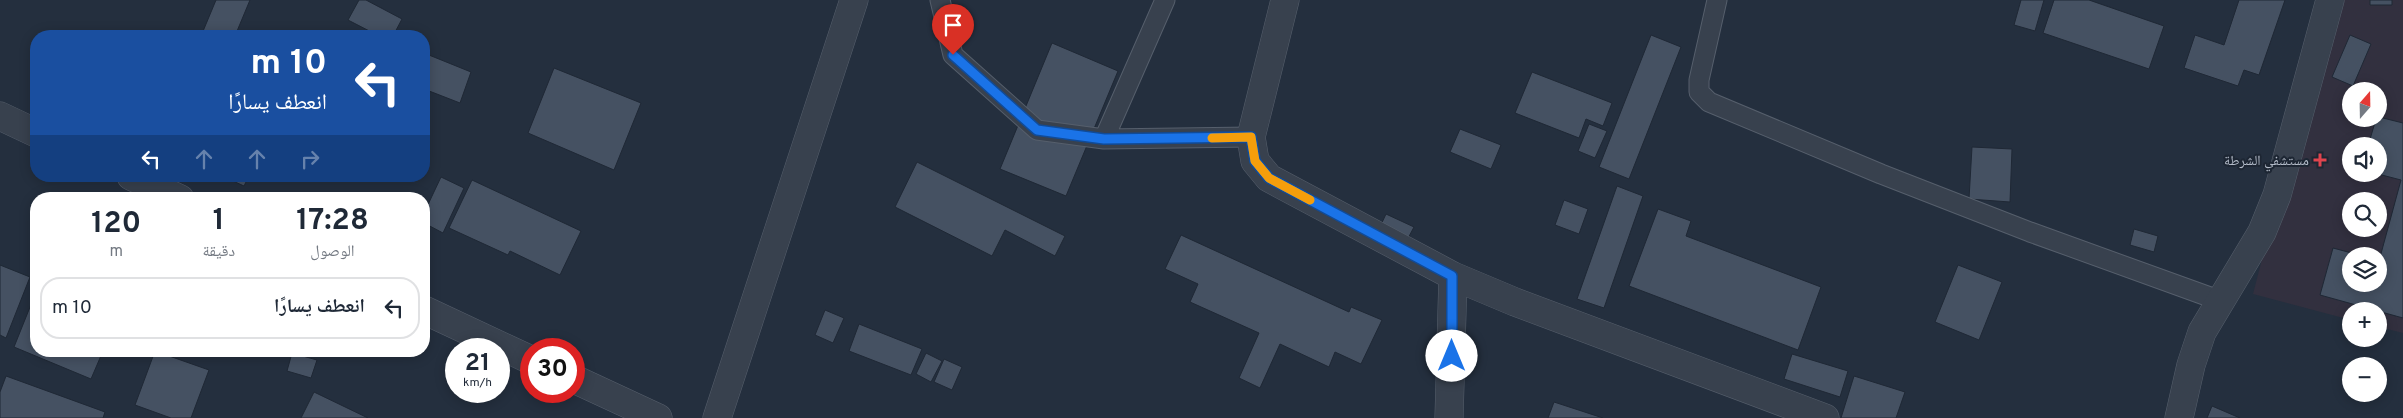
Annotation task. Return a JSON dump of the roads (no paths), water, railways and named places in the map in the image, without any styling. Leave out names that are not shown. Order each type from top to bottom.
[{"type":"street","points":[[717,418],[854,0]]},
{"type":"street","points":[[1285,0],[1251,137],[1255,161],[1269,178],[1452,276],[1515,302],[1825,418]]},
{"type":"street","points":[[2179,418],[2191,365],[2202,332],[2262,232],[2277,195],[2330,0]]},
{"type":"street","points":[[0,116],[30,130]]},
{"type":"street","points":[[144,182],[165,192]]},
{"type":"street","points":[[1449,418],[1452,276]]},
{"type":"street","points":[[430,313],[520,355]]},
{"type":"street","points":[[585,384],[658,418]]},
{"type":"lane","points":[[940,0],[953,55],[1037,130],[1104,139],[1251,137]]},
{"type":"lane","points":[[1104,139],[1165,0]]},
{"type":"lane","points":[[1717,0],[1698,92],[1709,102],[1881,174],[2030,232],[2221,300]]},
{"type":"place","name":"مستشفي الشرطة","points":[[2320,160]]}]
